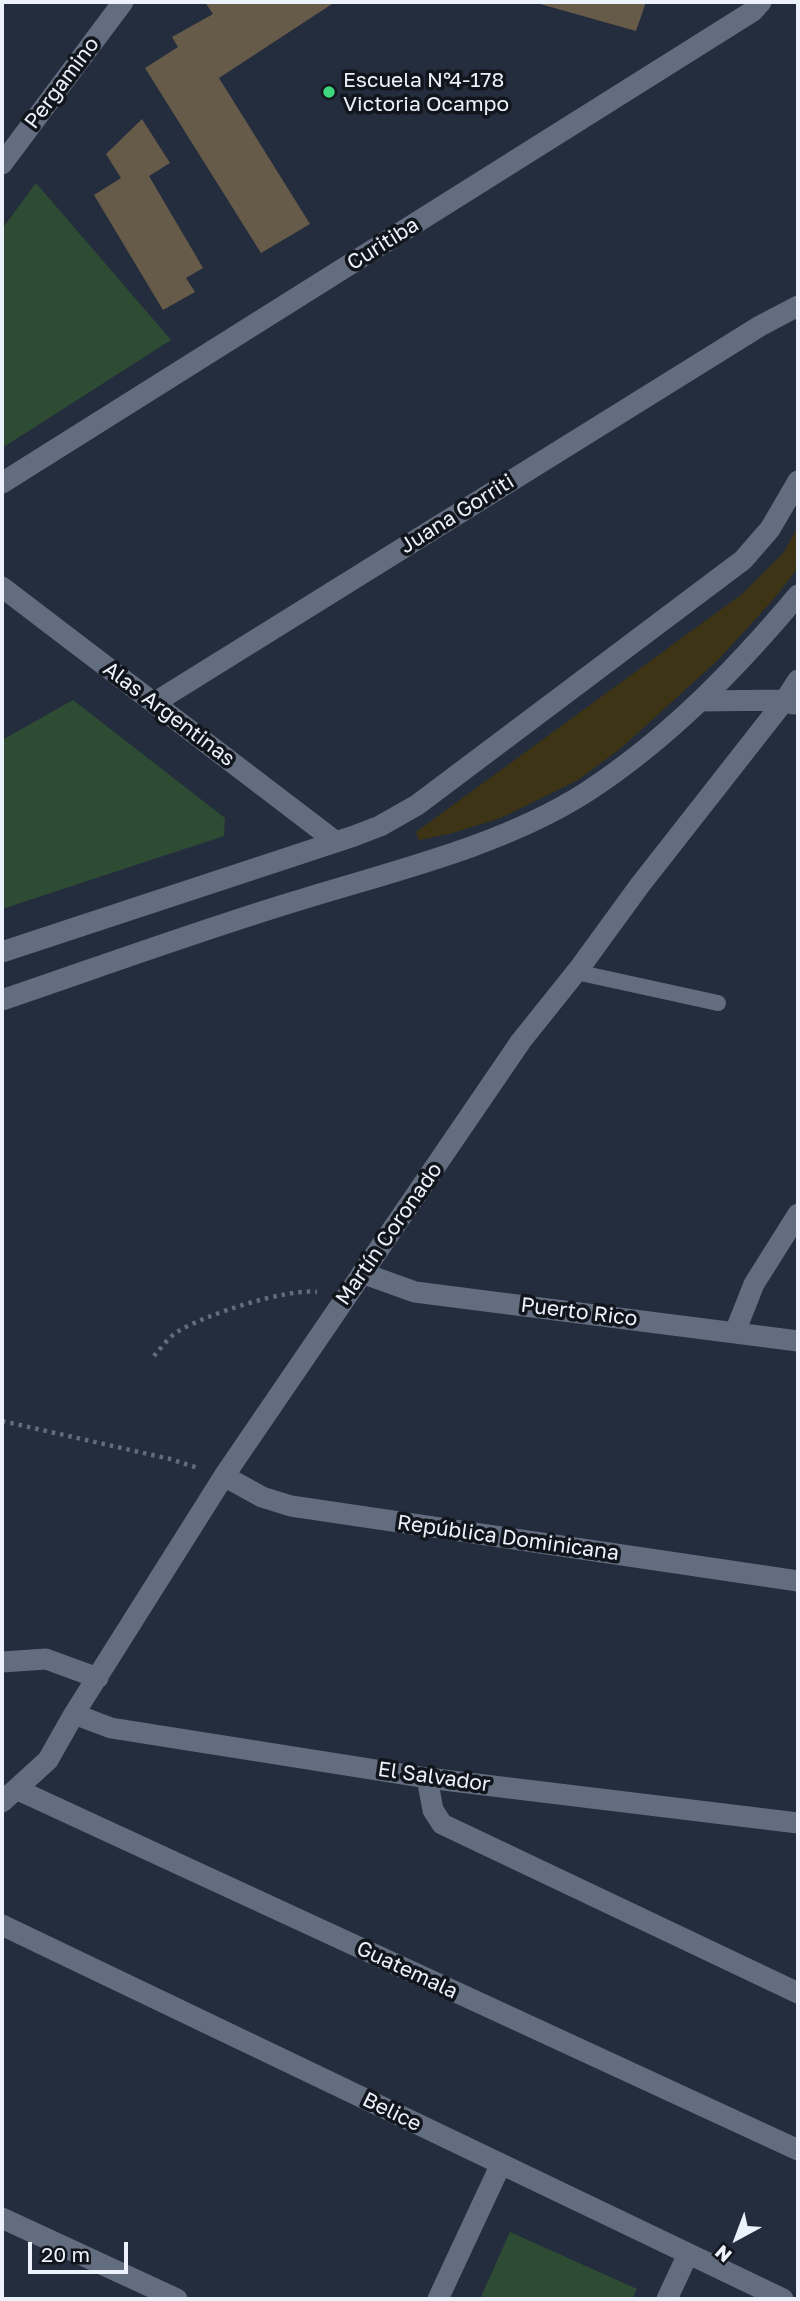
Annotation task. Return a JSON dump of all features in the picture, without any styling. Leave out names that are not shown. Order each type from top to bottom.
[{"type":"street","name":"Pergamino","points":[[2,164],[123,2]]},
{"type":"street","name":"Curitiba","points":[[2,483],[753,11],[761,2]]},
{"type":"street","name":"Juana Gorriti","points":[[154,703],[760,326],[798,306]]},
{"type":"street","name":"Juana Gorriti","points":[[760,326],[798,318]]},
{"type":"street","points":[[2,952],[380,826],[417,805],[727,574],[757,546],[798,481]]},
{"type":"street","name":"Alas Argentinas","points":[[2,586],[335,841]]},
{"type":"street","points":[[2,1000],[216,926],[504,834],[554,811],[632,760],[700,701],[742,659],[798,595]]},
{"type":"street","name":"Martín Coronado","points":[[9,1795],[48,1760],[74,1714],[224,1476],[521,1041],[640,885],[792,703],[798,680]]},
{"type":"street","points":[[700,701],[792,703]]},
{"type":"street","points":[[735,1332],[754,1284],[798,1214]]},
{"type":"street","name":"Puerto Rico","points":[[362,1273],[415,1292],[798,1341]]},
{"type":"street","name":"República Dominicana","points":[[224,1476],[262,1497],[291,1506],[798,1581]]},
{"type":"street","points":[[2,1662],[46,1659],[98,1678]]},
{"type":"street","name":"El Salvador","points":[[74,1714],[111,1728],[427,1778],[798,1823]]},
{"type":"street","points":[[427,1778],[433,1810],[442,1824],[798,1993]]},
{"type":"street","name":"Guatemala","points":[[9,1795],[798,2150]]},
{"type":"street","name":"Belice","points":[[2,1925],[783,2299]]},
{"type":"street","points":[[438,2299],[501,2164]]},
{"type":"street","points":[[2,2218],[177,2299]]},
{"type":"street","points":[[667,2299],[688,2254]]},
{"type":"lane","points":[[576,972],[718,1003]]},
{"type":"path","points":[[154,1356],[176,1333],[229,1308],[304,1290],[346,1297]]},
{"type":"path","points":[[2,1421],[170,1459],[224,1476]]},
{"type":"green space","points":[[36,183],[171,340],[2,448],[2,229]]},
{"type":"green space","points":[[73,700],[225,818],[224,836],[2,909],[2,740]]},
{"type":"green space","points":[[510,2232],[637,2289],[632,2299],[480,2299]]},
{"type":"sand","points":[[798,527],[798,568],[773,600],[718,660],[620,749],[578,780],[501,818],[419,840],[416,832],[742,594],[784,552]]},
{"type":"building","points":[[205,2],[335,2],[219,78],[310,224],[261,253],[145,68],[178,47],[172,37],[213,14]]},
{"type":"building","points":[[533,2],[646,2],[636,31]]},
{"type":"building","points":[[142,119],[170,163],[149,176],[203,268],[186,278],[195,292],[163,310],[94,195],[121,178],[106,154]]},
{"type":"place","name":"Escuela N°4-178 Victoria Ocampo","points":[[329,92]]}]
